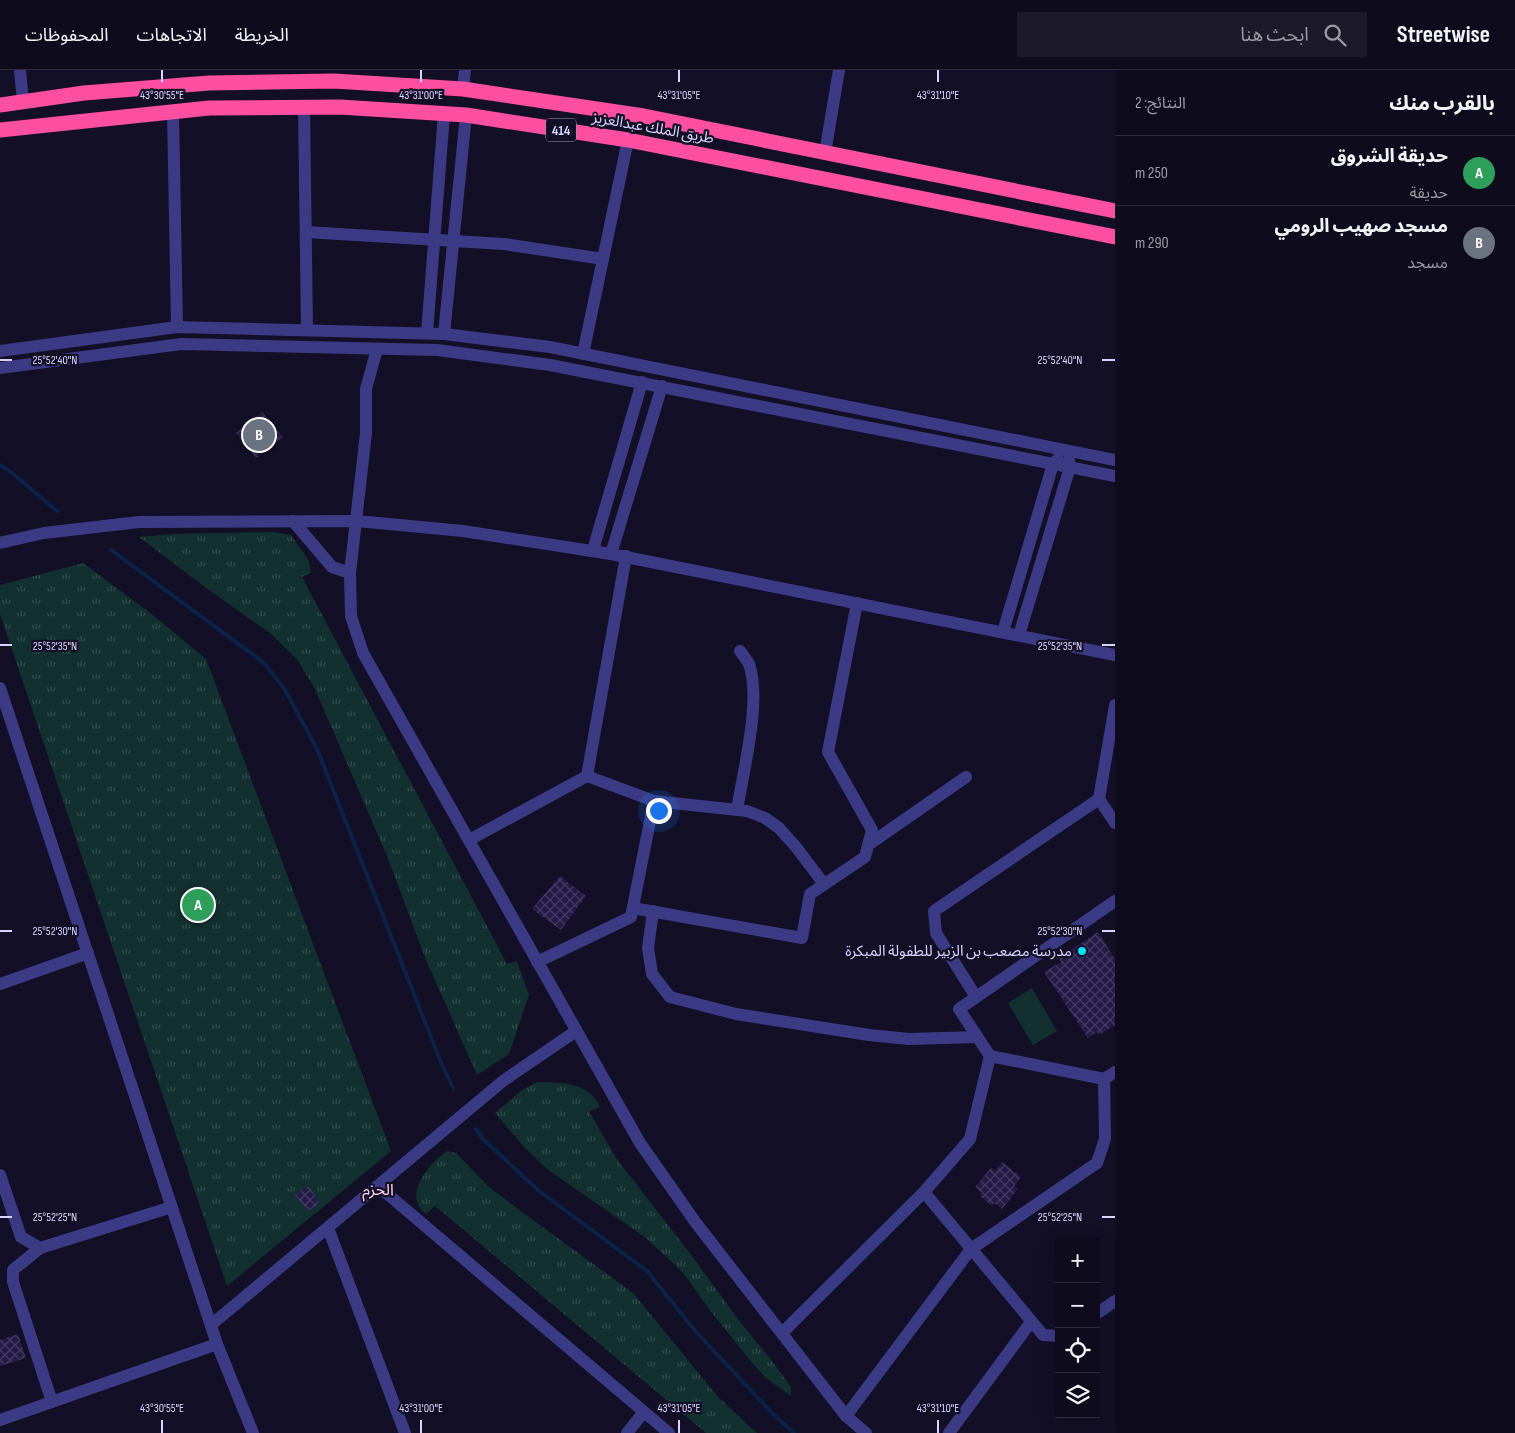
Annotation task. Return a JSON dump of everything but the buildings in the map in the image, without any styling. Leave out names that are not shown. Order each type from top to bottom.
[{"type":"highway","name":"طريق الملك عبدالعزيز","points":[[0,105],[84,94],[209,83],[334,81],[463,89],[644,116],[1115,210]]},
{"type":"highway","name":"طريق الملك عبدالعزيز","points":[[0,130],[209,108],[340,107],[466,116],[628,140],[1115,237]]},
{"type":"street","points":[[20,70],[23,102]]},
{"type":"street","points":[[463,89],[464,70]]},
{"type":"street","points":[[825,153],[839,70]]},
{"type":"street","points":[[304,107],[307,329]]},
{"type":"street","points":[[173,111],[177,327]]},
{"type":"street","points":[[426,333],[444,114]]},
{"type":"street","points":[[444,334],[466,116]]},
{"type":"street","points":[[583,354],[628,140]]},
{"type":"street","points":[[306,232],[504,244],[603,259]]},
{"type":"street","points":[[0,351],[177,327],[444,334],[550,347],[1115,460]]},
{"type":"street","points":[[0,368],[181,344],[436,350],[550,365],[642,382],[1115,476]]},
{"type":"street","points":[[377,349],[366,390],[366,433],[350,573],[351,616],[363,652],[640,1143],[696,1223],[846,1416],[866,1433]]},
{"type":"street","points":[[593,550],[642,382]]},
{"type":"street","points":[[612,554],[662,386]]},
{"type":"street","points":[[1003,632],[1053,464],[1067,450]]},
{"type":"street","points":[[1019,636],[1070,467],[1067,450]]},
{"type":"street","points":[[293,521],[332,567],[350,573]]},
{"type":"street","points":[[0,543],[44,533],[139,522],[357,521],[463,531],[626,556],[1115,655]]},
{"type":"street","points":[[587,776],[626,556]]},
{"type":"street","points":[[632,908],[802,938],[810,894],[864,857],[872,830],[828,752],[856,603]]},
{"type":"street","points":[[737,810],[750,732],[754,689],[748,663],[740,652]]},
{"type":"street","points":[[1,693],[217,1344],[253,1433]]},
{"type":"street","points":[[1115,705],[1099,799],[1115,823]]},
{"type":"street","points":[[469,840],[587,776],[654,801],[747,811],[765,818],[779,828],[796,847],[824,884]]},
{"type":"street","points":[[868,845],[966,777]]},
{"type":"street","points":[[976,997],[936,933],[934,912],[1099,799]]},
{"type":"street","points":[[537,962],[631,917],[654,801]]},
{"type":"street","points":[[846,1416],[971,1249],[1097,1163],[1105,1139],[1110,1076],[990,1056],[959,1009],[1115,901]]},
{"type":"street","points":[[653,912],[648,948],[652,974],[670,997],[736,1014],[869,1035],[909,1039],[977,1037]]},
{"type":"street","points":[[0,984],[88,954]]},
{"type":"street","points":[[211,1325],[503,1081],[576,1031]]},
{"type":"street","points":[[782,1333],[924,1192],[970,1139],[990,1056]]},
{"type":"street","points":[[0,1175],[21,1237],[40,1248]]},
{"type":"street","points":[[378,1186],[669,1433]]},
{"type":"street","points":[[924,1192],[1043,1335],[1055,1336]]},
{"type":"street","points":[[52,1402],[13,1282],[13,1270],[40,1248],[172,1207]]},
{"type":"street","points":[[328,1228],[405,1433]]},
{"type":"street","points":[[1100,1311],[1115,1301]]},
{"type":"street","points":[[949,1433],[1032,1322]]},
{"type":"street","points":[[0,1420],[217,1344]]},
{"type":"street","points":[[628,1433],[644,1412]]},
{"type":"green space","points":[[273,532],[291,535],[309,561],[311,573],[302,577],[507,964],[517,961],[529,995],[509,1054],[477,1075],[426,960],[387,856],[315,689],[297,659],[270,633],[139,537],[173,534]]},
{"type":"green space","points":[[83,563],[149,612],[206,659],[391,1151],[227,1286],[0,614],[0,585]]},
{"type":"green space","points":[[1032,988],[1057,1031],[1033,1045],[1008,1003]]},
{"type":"green space","points":[[537,1082],[573,1085],[589,1093],[595,1099],[600,1107],[590,1111],[590,1113],[616,1158],[689,1252],[740,1322],[769,1357],[791,1387],[791,1396],[766,1378],[753,1364],[709,1309],[685,1275],[672,1262],[646,1238],[547,1169],[525,1148],[495,1113],[521,1091]]},
{"type":"green space","points":[[447,1151],[456,1153],[488,1186],[633,1293],[719,1398],[757,1433],[706,1433],[435,1206],[426,1214],[419,1206],[416,1198],[417,1189],[426,1171]]},
{"type":"waterway","points":[[0,465],[57,511]]},
{"type":"waterway","points":[[111,550],[263,662],[284,688],[317,749],[442,1065],[453,1088]]},
{"type":"waterway","points":[[476,1129],[483,1139],[539,1191],[647,1271],[696,1332],[773,1414],[794,1433]]},
{"type":"place","name":"مسجد صهيب الرومي","points":[[259,435]]},
{"type":"place","name":"حديقة الشروق","points":[[198,905]]},
{"type":"place","name":"مدرسة مصعب بن الزبير للطفولة المبكرة","points":[[1082,951]]},
{"type":"district","name":"الحزم","points":[[378,1190]]}]
